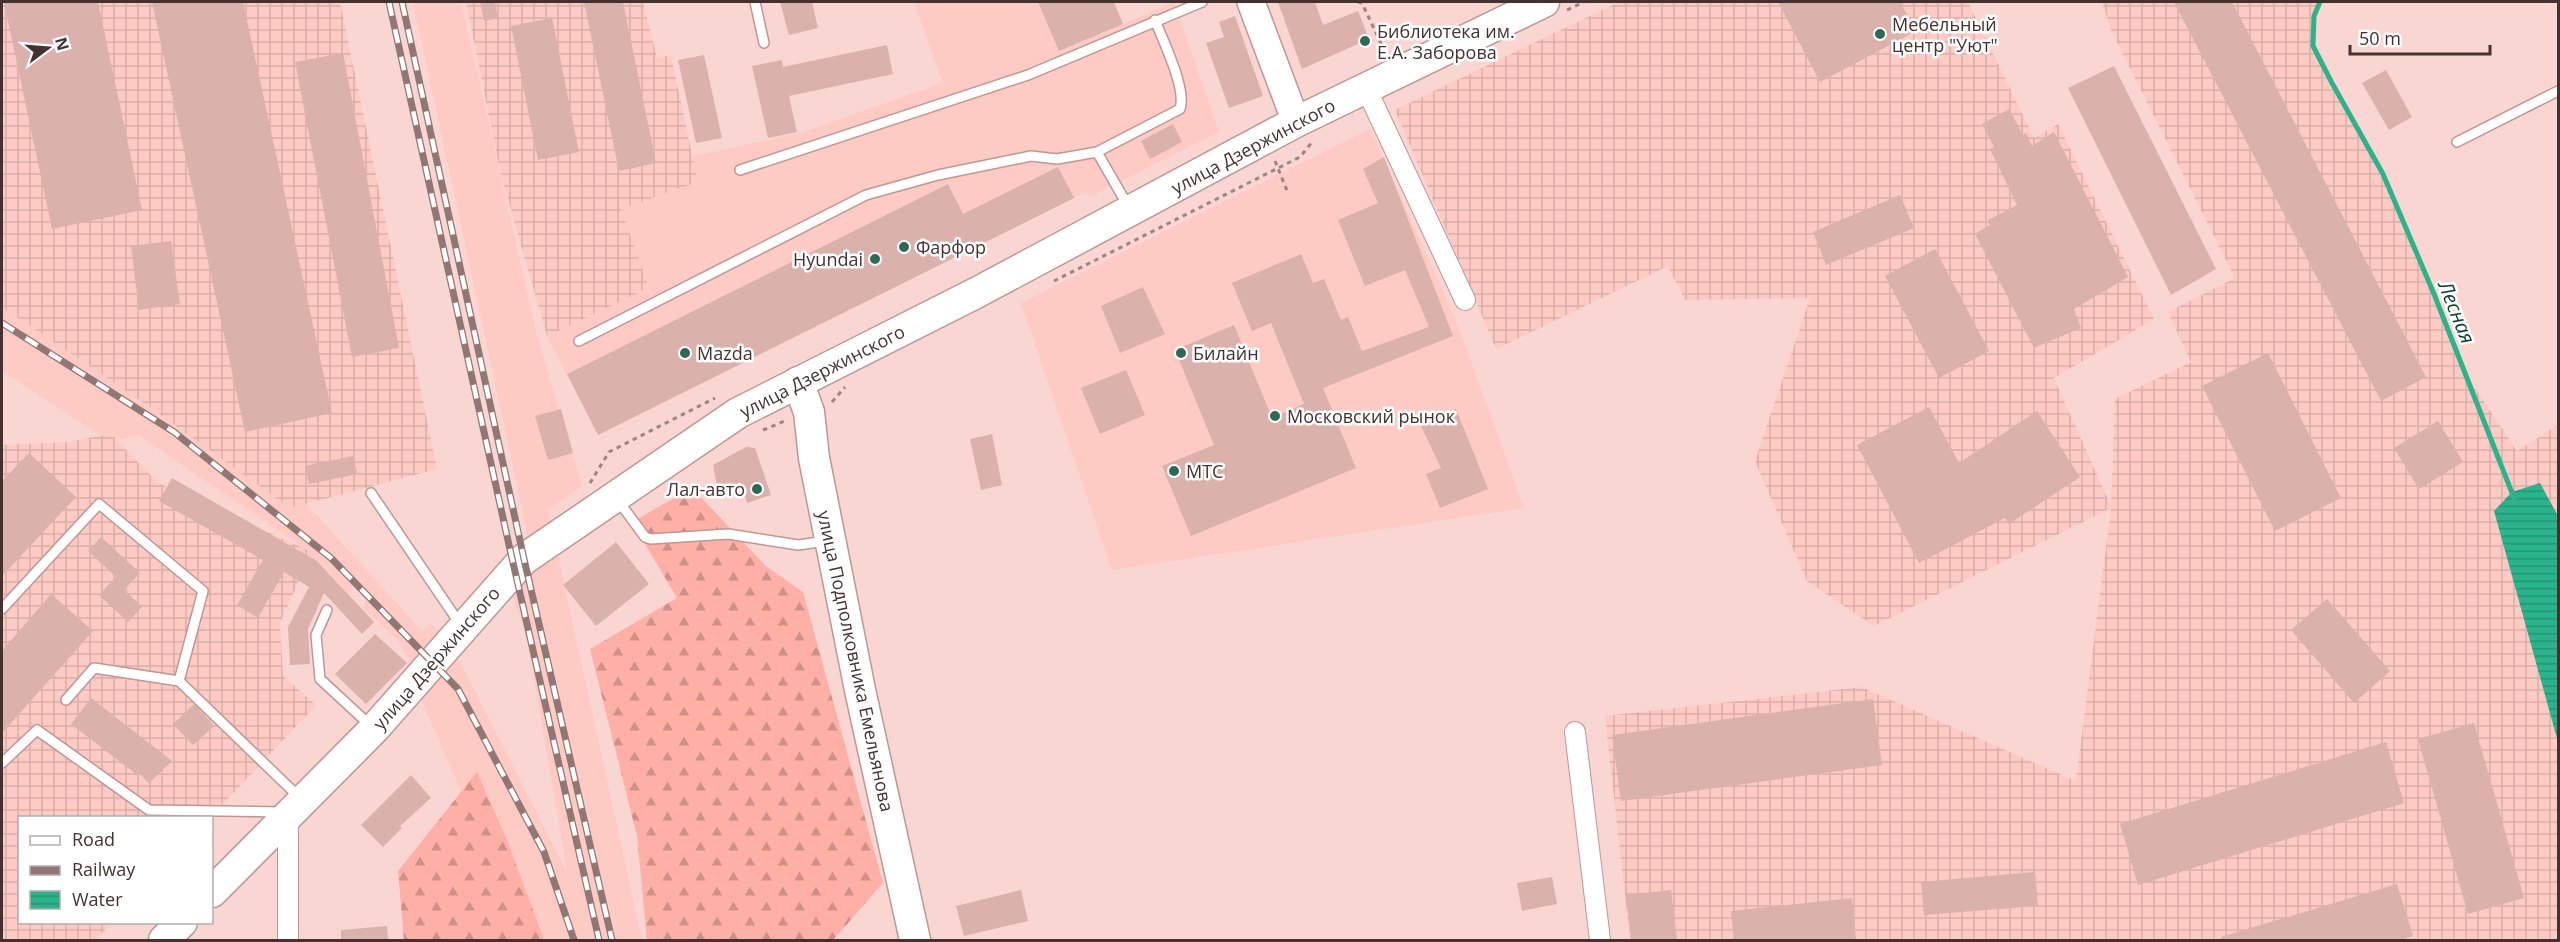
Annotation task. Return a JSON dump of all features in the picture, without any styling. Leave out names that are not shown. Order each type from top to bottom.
[{"type":"main road","points":[[1251,2],[1306,130]]},
{"type":"main road","name":"улица Дзержинского","points":[[213,891],[374,729],[524,559],[738,413],[976,293],[1131,211],[1306,130],[1366,88],[1553,7]]},
{"type":"main road","name":"улица Подполковника Емельянова","points":[[798,382],[809,412],[814,458],[860,690],[915,940]]},
{"type":"main road","points":[[164,940],[180,924]]},
{"type":"street","points":[[1366,88],[1465,300]]},
{"type":"street","points":[[1575,732],[1600,940]]},
{"type":"street","points":[[288,940],[288,828],[296,806]]},
{"type":"lane","points":[[755,2],[764,43]]},
{"type":"lane","points":[[740,170],[1028,75],[1202,2]]},
{"type":"lane","points":[[579,341],[866,195],[938,175],[1031,156],[1057,159],[1097,152],[1180,109],[1181,90],[1155,20]]},
{"type":"lane","points":[[2457,142],[2559,91]]},
{"type":"lane","points":[[1097,152],[1131,211]]},
{"type":"lane","points":[[371,493],[464,629]]},
{"type":"lane","points":[[616,497],[645,537],[651,539],[728,534],[798,545],[831,541]]},
{"type":"lane","points":[[2,609],[99,504],[203,591],[180,681]]},
{"type":"lane","points":[[327,610],[316,635],[320,679],[374,729]]},
{"type":"lane","points":[[66,700],[94,668],[180,681],[296,806]]},
{"type":"lane","points":[[2,763],[37,730],[149,810],[296,806]]},
{"type":"path","points":[[1358,2],[1362,3],[1386,52]]},
{"type":"path","points":[[1553,7],[1584,2]]},
{"type":"path","points":[[1048,284],[1300,158],[1306,130]]},
{"type":"path","points":[[754,433],[830,405],[849,383]]},
{"type":"shaded area","points":[[2,2],[340,2],[437,469],[290,508],[143,402],[2,307]]},
{"type":"shaded area","points":[[413,2],[461,2],[537,335],[582,486],[548,510],[642,940],[525,940],[416,687],[424,681],[397,640],[363,608],[368,596],[354,582],[349,594],[321,564],[297,550],[296,542],[138,435],[111,442],[2,371],[2,293],[302,499],[422,631],[432,624],[458,658],[567,872],[528,643],[508,582],[533,560]]},
{"type":"shaded area","points":[[466,2],[643,2],[657,57],[671,56],[698,182],[621,209],[649,288],[547,336],[501,175]]},
{"type":"shaded area","points":[[914,2],[1114,2],[1123,24],[1174,2],[1219,132],[1090,197],[1086,192],[598,435],[547,336],[649,288],[621,209],[698,182],[691,157],[803,132],[943,83]]},
{"type":"shaded area","points":[[1619,2],[1968,2],[2034,138],[2058,124],[2154,319],[2054,378],[2111,506],[2115,399],[2191,362],[2168,312],[2235,278],[2111,30],[2102,2],[2320,2],[2314,16],[2313,46],[2383,174],[2465,373],[2517,451],[2558,425],[2558,940],[1630,940],[1605,716],[1861,687],[2076,781],[2111,508],[1874,626],[1807,581],[1755,461],[1810,298],[1685,300],[1668,266],[1496,349],[1395,110]]},
{"type":"shaded area","name":"Московский рынок","points":[[1370,129],[1458,325],[1524,508],[1112,570],[1021,303]]},
{"type":"shaded area","points":[[111,434],[158,483],[312,552],[280,623],[283,676],[316,705],[212,816],[18,816],[18,924],[111,924],[95,940],[2,940],[2,445],[67,442]]},
{"type":"green space","points":[[692,488],[766,566],[803,592],[883,883],[833,940],[647,940],[637,836],[590,649],[677,598],[632,522]]},
{"type":"green space","points":[[477,772],[507,840],[544,940],[404,940],[398,871]]},
{"type":"water","points":[[2540,483],[2558,516],[2558,742],[2494,511],[2512,492]]},
{"type":"building","points":[[4,2],[98,2],[142,210],[52,229]]},
{"type":"building","points":[[152,2],[243,2],[332,413],[245,432]]},
{"type":"building","points":[[480,2],[495,2],[498,18],[484,21]]},
{"type":"building","points":[[584,2],[623,2],[656,163],[619,171]]},
{"type":"building","points":[[780,2],[812,2],[818,28],[789,35]]},
{"type":"building","points":[[1038,2],[1114,2],[1123,24],[1059,51]]},
{"type":"building","points":[[1278,2],[1315,2],[1323,25],[1358,11],[1369,39],[1302,69]]},
{"type":"building","points":[[1778,2],[1900,2],[1916,31],[1820,82]]},
{"type":"building","points":[[2174,2],[2232,2],[2426,377],[2381,401]]},
{"type":"building","points":[[1235,16],[1263,96],[1229,108],[1206,43],[1224,37],[1219,22]]},
{"type":"building","points":[[552,18],[579,152],[538,160],[511,26]]},
{"type":"building","points":[[887,45],[893,74],[789,96],[797,132],[768,138],[752,66],[782,60],[783,67]]},
{"type":"building","points":[[343,53],[399,348],[352,357],[295,62]]},
{"type":"building","points":[[704,55],[722,138],[696,143],[678,60]]},
{"type":"building","points":[[2114,66],[2216,269],[2171,295],[2068,88]]},
{"type":"building","points":[[2386,70],[2412,117],[2389,130],[2362,83]]},
{"type":"building","points":[[2009,109],[2023,135],[2026,133],[2032,146],[2054,132],[2128,277],[2074,309],[2081,328],[2034,348],[1975,234],[1990,225],[1988,220],[2017,205],[1990,149],[1994,147],[1982,124]]},
{"type":"building","points":[[1173,124],[1182,142],[1150,159],[1141,141]]},
{"type":"building","points":[[1384,157],[1453,336],[1323,388],[1356,468],[1191,536],[1162,466],[1214,445],[1175,350],[1234,325],[1272,418],[1304,404],[1271,323],[1252,331],[1232,283],[1301,254],[1313,283],[1324,279],[1341,320],[1348,317],[1362,351],[1429,327],[1405,270],[1365,286],[1338,220],[1378,203],[1363,169]]},
{"type":"building","points":[[1058,167],[1074,198],[598,435],[567,374],[948,184],[963,214]]},
{"type":"building","points":[[1900,195],[1914,228],[1826,265],[1813,232]]},
{"type":"building","points":[[171,241],[180,304],[139,310],[131,246]]},
{"type":"building","points":[[1935,249],[1989,351],[1939,378],[1885,276]]},
{"type":"building","points":[[1143,287],[1165,334],[1120,353],[1101,306]]},
{"type":"building","points":[[2268,353],[2341,498],[2275,531],[2202,386]]},
{"type":"building","points":[[1126,370],[1145,415],[1100,434],[1081,388]]},
{"type":"building","points":[[1929,407],[1959,463],[2037,411],[2080,477],[2009,524],[2005,518],[1919,563],[1857,445]]},
{"type":"building","points":[[561,409],[573,453],[548,460],[535,416]]},
{"type":"building","points":[[1456,409],[1488,489],[1440,508],[1426,474],[1441,468],[1421,426]]},
{"type":"building","points":[[2438,421],[2463,462],[2419,489],[2394,448]]},
{"type":"building","points":[[992,434],[1002,485],[981,490],[970,439]]},
{"type":"building","points":[[746,447],[755,448],[771,495],[747,503],[740,482],[719,496],[713,465]]},
{"type":"building","points":[[29,453],[76,497],[2,576],[2,481]]},
{"type":"building","points":[[353,456],[357,474],[309,484],[305,466]]},
{"type":"building","points":[[172,478],[317,561],[374,622],[362,634],[324,593],[308,629],[310,664],[290,665],[288,627],[309,587],[284,572],[258,618],[237,605],[263,560],[159,501]]},
{"type":"building","points":[[101,537],[140,573],[124,590],[142,607],[128,622],[99,595],[116,577],[88,551]]},
{"type":"building","points":[[616,542],[649,584],[596,626],[563,585]]},
{"type":"building","points":[[51,594],[93,631],[2,733],[2,651]]},
{"type":"building","points":[[2327,599],[2390,671],[2354,703],[2291,630]]},
{"type":"building","points":[[375,634],[407,663],[366,704],[335,674]]},
{"type":"building","points":[[91,698],[172,761],[149,783],[138,772],[136,774],[71,724]]},
{"type":"building","points":[[1873,699],[1882,765],[1621,801],[1612,735]]},
{"type":"building","points":[[194,704],[214,726],[193,745],[173,724]]},
{"type":"building","points":[[2474,723],[2524,898],[2468,914],[2418,739]]},
{"type":"building","points":[[2386,742],[2404,803],[2138,885],[2120,824]]},
{"type":"building","points":[[411,775],[431,798],[400,826],[402,828],[383,847],[361,825]]},
{"type":"building","points":[[2035,872],[2038,906],[1924,915],[1921,882]]},
{"type":"building","points":[[1552,877],[1557,904],[1522,911],[1517,883]]},
{"type":"building","points":[[2397,884],[2413,936],[2399,940],[2222,940],[2221,937]]},
{"type":"building","points":[[1021,890],[1028,921],[964,936],[956,906]]},
{"type":"building","points":[[1671,890],[1677,940],[1631,940],[1626,895]]},
{"type":"building","points":[[1852,898],[1856,940],[1734,940],[1731,911]]},
{"type":"building","points":[[387,926],[388,940],[341,940],[341,930]]},
{"type":"waterway","name":"Лесная","points":[[2320,2],[2314,16],[2313,46],[2383,174],[2434,294],[2514,498]]},
{"type":"railway","points":[[389,2],[599,940]]},
{"type":"railway","points":[[402,2],[524,559],[612,940]]},
{"type":"railway","points":[[2,323],[174,432],[331,558],[458,689],[544,852],[574,940]]},
{"type":"place","name":"Мебельный центр \"Уют\"","points":[[1880,34]]},
{"type":"place","name":"Библиотека им. Е.А. Заборова","points":[[1365,41]]},
{"type":"place","name":"Фарфор","points":[[904,247]]},
{"type":"place","name":"Hyundai","points":[[875,259]]},
{"type":"place","name":"Mazda","points":[[685,353]]},
{"type":"place","name":"Билайн","points":[[1181,353]]},
{"type":"place","name":"Московский рынок","points":[[1275,416]]},
{"type":"place","name":"МТС","points":[[1174,471]]},
{"type":"place","name":"Лал-авто","points":[[757,489]]}]
